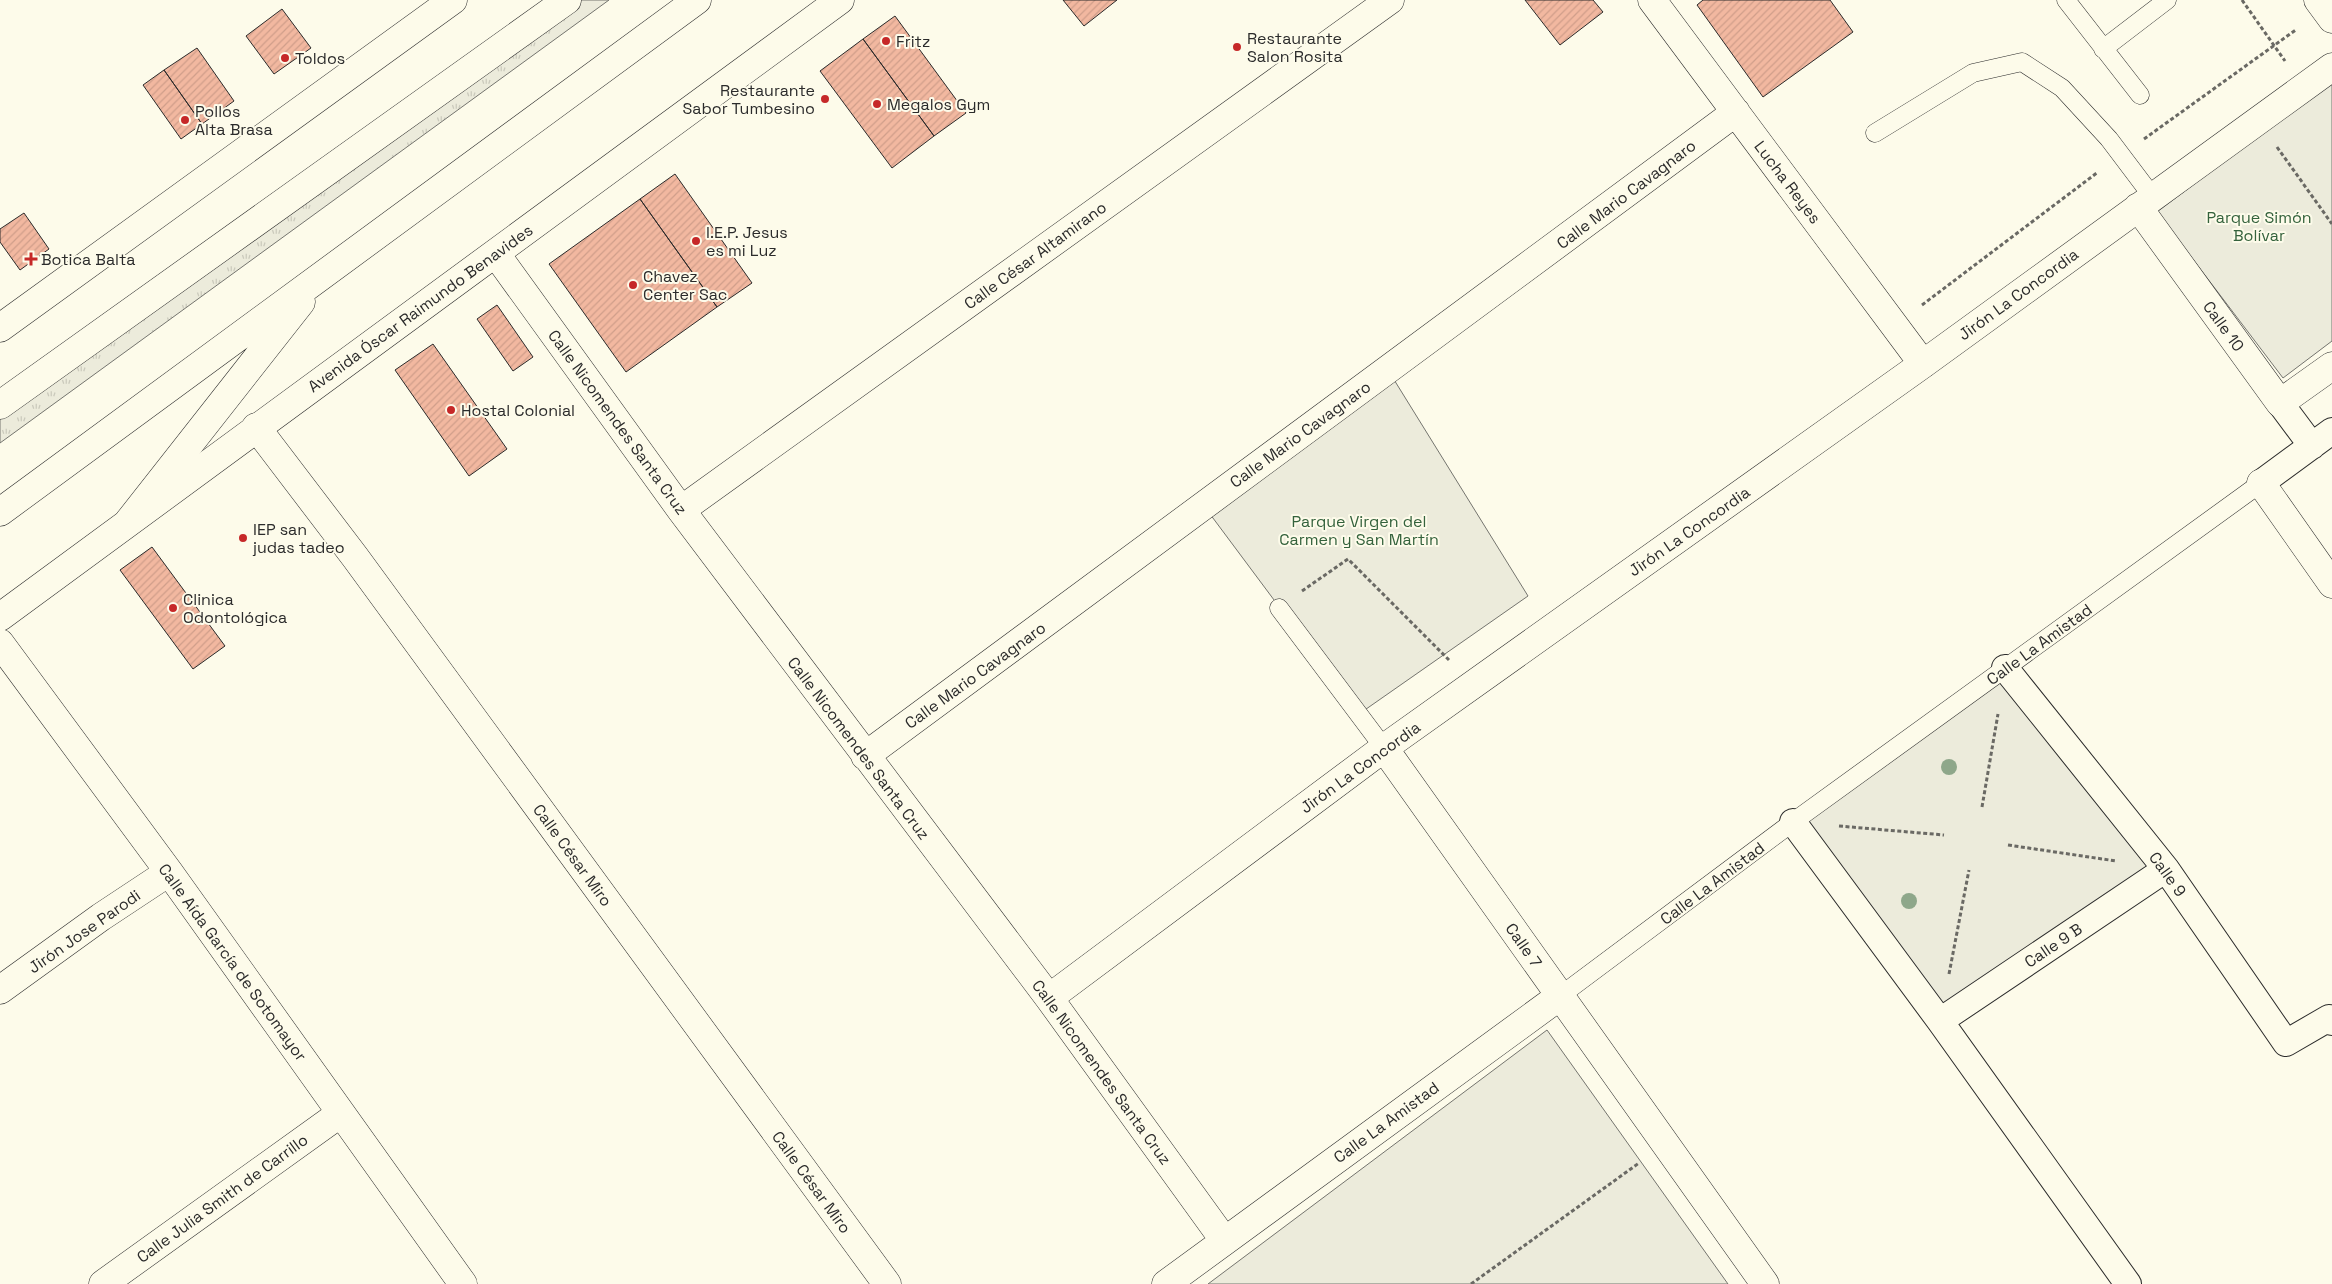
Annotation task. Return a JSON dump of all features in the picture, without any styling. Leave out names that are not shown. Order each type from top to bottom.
[{"type":"street","points":[[0,328],[453,0]]},
{"type":"street","points":[[0,405],[567,0]]},
{"type":"street","points":[[0,512],[697,0]]},
{"type":"street","name":"Avenida Óscar Raimundo Benavides","points":[[0,617],[256,427],[496,254],[840,0]]},
{"type":"street","name":"Calle César Altamirano","points":[[681,510],[1390,0]]},
{"type":"street","name":"Lucha Reyes","points":[[1652,0],[1923,364]]},
{"type":"street","points":[[2318,0],[2332,19]]},
{"type":"street","name":"Jirón La Concordia","points":[[1049,998],[1384,748],[1923,364],[2332,67]]},
{"type":"street","name":"Calle Mario Cavagnaro","points":[[865,756],[1736,112]]},
{"type":"street","name":"Calle 10","points":[[2145,202],[2280,404],[2322,438]]},
{"type":"street","name":"Calle Nicomendes Santa Cruz","points":[[496,254],[681,510],[1049,998],[1224,1240]]},
{"type":"street","points":[[129,521],[323,274]]},
{"type":"street","points":[[2280,404],[2332,366]]},
{"type":"street","name":"Calle César Miro","points":[[256,427],[355,557],[887,1284]]},
{"type":"street","points":[[2322,438],[2260,483],[2332,584]]},
{"type":"street","name":"Calle Aída García de Sotomayor","points":[[0,643],[169,872],[463,1284]]},
{"type":"street","name":"Calle 9","points":[[2005,668],[2166,869],[2286,1043],[2329,1018],[2332,1022]]},
{"type":"street","name":"Calle 7","points":[[1384,748],[1664,1145],[1765,1284]]},
{"type":"street","points":[[1793,822],[1940,1021],[2128,1284]]},
{"type":"street","name":"Calle 9 B","points":[[1940,1021],[2166,869]]},
{"type":"street","name":"Jirón Jose Parodi","points":[[0,990],[101,917],[169,872]]},
{"type":"street","name":"Calle La Amistad","points":[[1166,1284],[1560,996]]},
{"type":"street","name":"Calle Julia Smith de Carrillo","points":[[104,1284],[341,1113]]},
{"type":"lane","points":[[2066,0],[2140,95]]},
{"type":"lane","points":[[2104,49],[2167,0]]},
{"type":"lane","points":[[1875,133],[1973,73],[2022,62],[2062,88],[2109,139],[2145,202]]},
{"type":"lane","name":"Calle La Amistad","points":[[1560,996],[1793,822],[2260,483]]},
{"type":"lane","name":"Calle 7","points":[[1280,608],[1384,748]]},
{"type":"path","points":[[2242,0],[2304,88]]},
{"type":"path","points":[[2258,121],[2332,224]]},
{"type":"path","points":[[1280,608],[1348,559],[1474,684]]},
{"type":"path","points":[[1982,807],[2005,668]]},
{"type":"path","points":[[1793,822],[1944,835]]},
{"type":"path","points":[[2008,845],[2166,869]]},
{"type":"path","points":[[1940,1021],[1969,870]]},
{"type":"path","points":[[1471,1284],[1664,1145]]},
{"type":"green space","points":[[579,0],[609,0],[0,443],[0,416]]},
{"type":"green space","name":"Parque Simón Bolívar","points":[[2332,80],[2332,341],[2283,378],[2157,212]]},
{"type":"green space","name":"Parque Virgen del Carmen y San Martín","points":[[1388,370],[1528,596],[1359,714],[1204,506]]},
{"type":"green space","points":[[2016,664],[2156,863],[1934,1018],[1795,819]]},
{"type":"green space","points":[[1547,1030],[1728,1284],[1208,1284]]},
{"type":"building","points":[[1063,0],[1117,0],[1084,26]]},
{"type":"building","points":[[1525,0],[1593,0],[1603,12],[1560,45]]},
{"type":"building","points":[[1703,0],[1830,0],[1853,32],[1763,97],[1697,5]]},
{"type":"building","points":[[282,9],[311,48],[274,74],[246,36]]},
{"type":"building","points":[[895,16],[966,113],[934,136],[863,39]]},
{"type":"building","name":"Megalos Gym","points":[[863,39],[934,136],[892,168],[820,71]]},
{"type":"building","points":[[197,48],[234,101],[202,124],[164,70]]},
{"type":"building","points":[[164,70],[202,124],[181,139],[143,85]]},
{"type":"building","name":"I.E.P. Jesus es mi Luz","points":[[675,174],[752,283],[717,307],[640,199]]},
{"type":"building","name":"Chavez Center Sac","points":[[640,199],[717,307],[626,372],[549,264]]},
{"type":"building","points":[[24,213],[49,249],[20,270],[0,242],[0,229]]},
{"type":"building","points":[[497,305],[533,357],[513,371],[477,319]]},
{"type":"building","name":"Hostal Colonial","points":[[433,344],[507,449],[469,476],[395,370]]},
{"type":"building","name":"Clinica Odontológica","points":[[152,547],[225,646],[193,669],[120,570]]},
{"type":"place","name":"Fritz","points":[[886,41]]},
{"type":"place","name":"Restaurante Salon Rosita","points":[[1237,47]]},
{"type":"place","name":"Toldos","points":[[285,58]]},
{"type":"place","name":"Restaurante Sabor Tumbesino","points":[[825,99]]},
{"type":"place","name":"Megalos Gym","points":[[877,104]]},
{"type":"place","name":"Pollos Alta Brasa","points":[[185,120]]},
{"type":"place","name":"I.E.P. Jesus es mi Luz","points":[[696,241]]},
{"type":"place","name":"Botica Balta","points":[[31,259]]},
{"type":"place","name":"Chavez Center Sac","points":[[633,285]]},
{"type":"place","name":"Hostal Colonial","points":[[451,410]]},
{"type":"place","name":"IEP san judas tadeo","points":[[243,538]]},
{"type":"place","name":"Clinica Odontológica","points":[[173,608]]}]
